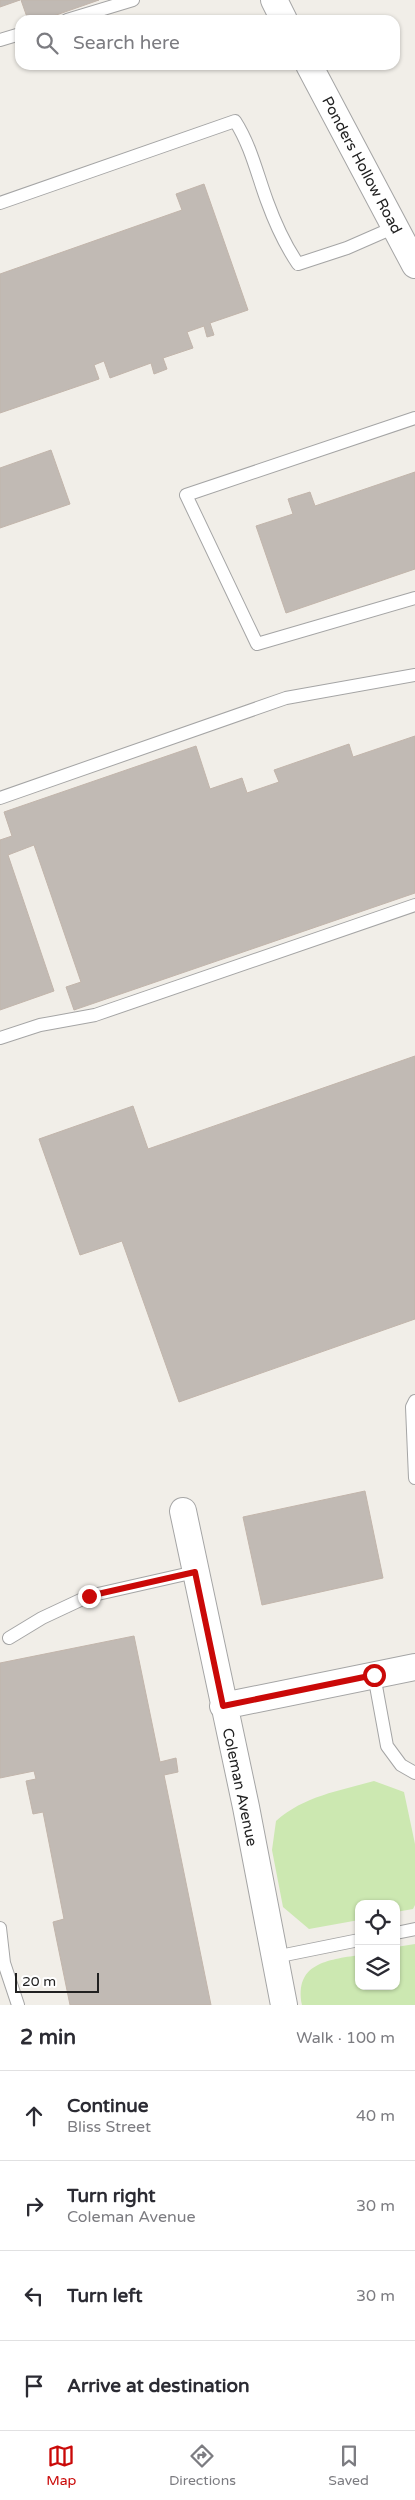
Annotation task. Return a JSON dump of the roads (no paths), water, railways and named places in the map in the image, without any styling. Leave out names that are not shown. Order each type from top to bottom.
[{"type":"street","points":[[274,0],[282,15]]},
{"type":"street","name":"Ponders Hollow Road","points":[[311,70],[415,265]]},
{"type":"street","name":"Coleman Avenue","points":[[183,1511],[246,1807],[284,2005]]},
{"type":"street","points":[[223,1706],[415,1667]]},
{"type":"lane","points":[[84,15],[133,0]]},
{"type":"lane","points":[[0,40],[15,36]]},
{"type":"lane","points":[[0,203],[236,121],[246,137],[267,202],[286,247],[298,264],[347,248],[395,228]]},
{"type":"lane","points":[[415,418],[186,495],[257,644],[415,598]]},
{"type":"lane","points":[[0,798],[286,698],[415,675]]},
{"type":"lane","points":[[0,1038],[40,1025],[95,1015],[415,905]]},
{"type":"lane","points":[[415,1401],[412,1407],[415,1478]]},
{"type":"lane","points":[[9,1638],[42,1618],[89,1596],[195,1572]]},
{"type":"lane","points":[[374,1675],[387,1746],[401,1765],[415,1773]]},
{"type":"lane","points":[[0,1928],[4,1963],[18,2005]]},
{"type":"lane","points":[[400,1932],[415,1929]]},
{"type":"lane","points":[[275,1958],[355,1941]]}]
